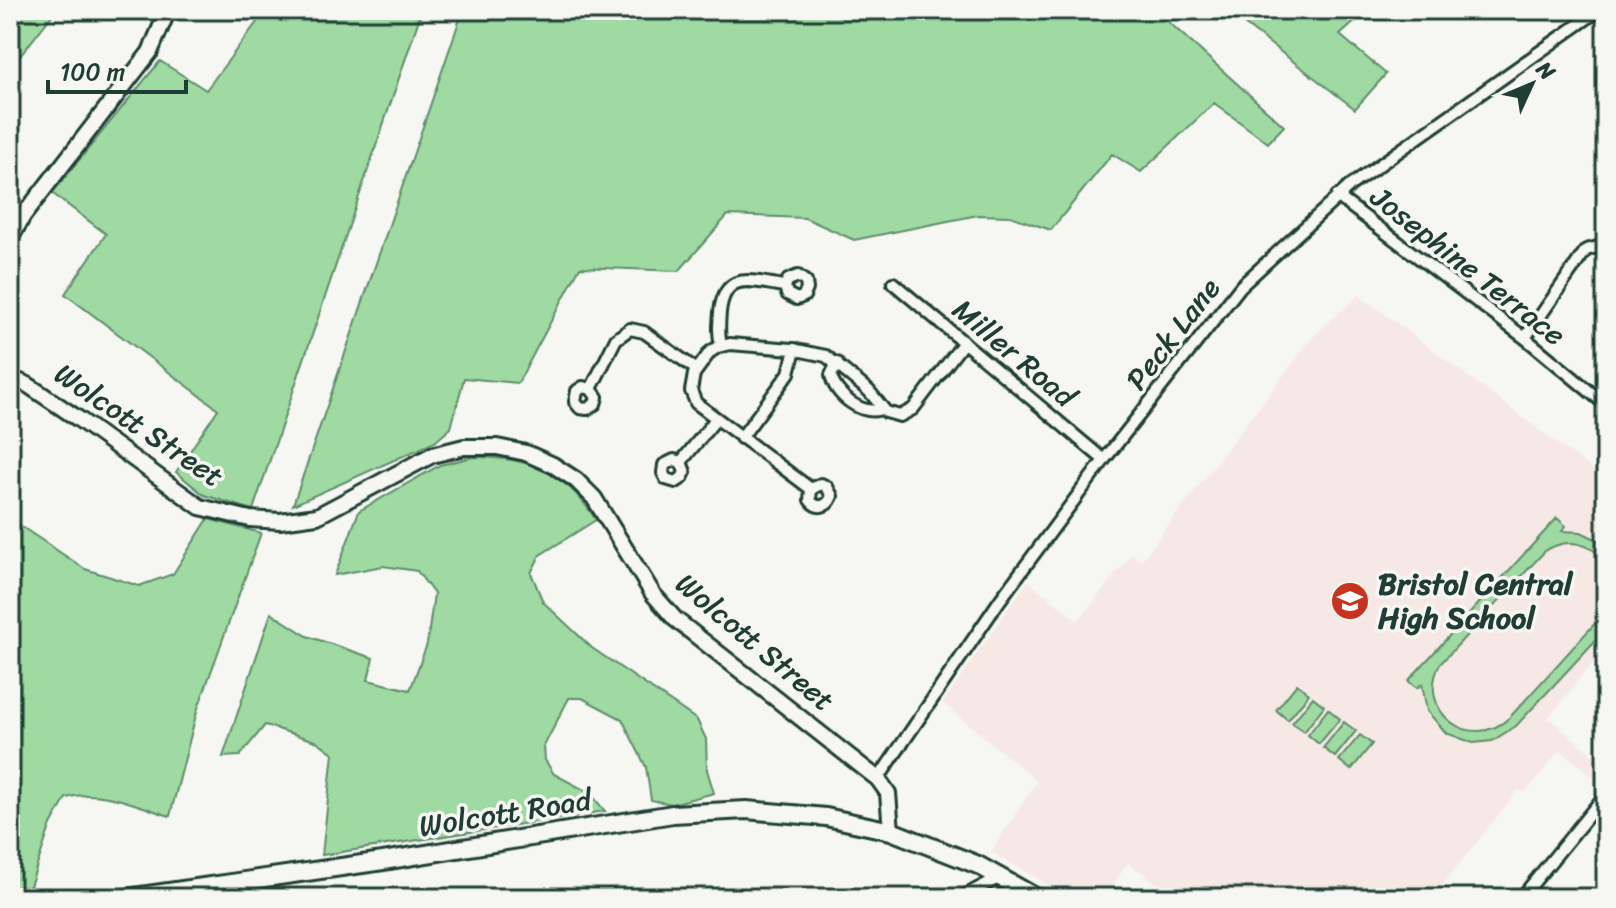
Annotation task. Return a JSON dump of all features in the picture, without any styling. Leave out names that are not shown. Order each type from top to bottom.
[{"type":"main road","points":[[10,239],[23,216],[150,52],[168,10]]},
{"type":"main road","name":"Wolcott Street","points":[[10,378],[28,385],[80,420],[200,507],[250,519],[280,521],[317,516],[432,455],[464,447],[497,447],[526,453],[553,465],[576,480],[594,498],[653,594],[675,619],[878,779]]},
{"type":"main road","points":[[878,779],[888,793],[891,831],[962,858],[1037,898]]},
{"type":"main road","name":"Wolcott Road","points":[[127,898],[673,814],[746,810],[789,812],[891,831]]},
{"type":"street","name":"Peck Lane","points":[[878,779],[997,604],[1104,460],[1241,286],[1337,196],[1599,10]]},
{"type":"street","name":"Josephine Terrace","points":[[1337,196],[1525,338],[1606,405]]},
{"type":"street","points":[[1525,338],[1586,250],[1606,245]]},
{"type":"street","points":[[721,345],[722,299],[728,287],[741,281],[785,286]]},
{"type":"street","name":"Miller Road","points":[[893,283],[1104,460]]},
{"type":"street","points":[[591,389],[616,339],[630,329],[644,332],[697,370]]},
{"type":"street","points":[[811,489],[699,407],[691,387],[697,370],[710,352],[721,345],[795,349],[826,356],[869,391],[888,414],[897,416],[911,411],[964,342]]},
{"type":"street","points":[[741,438],[789,373],[795,349]]},
{"type":"street","points":[[837,363],[831,375],[836,389],[865,411],[874,412],[883,408]]},
{"type":"street","points":[[681,462],[716,419]]},
{"type":"street","points":[[1521,898],[1606,794]]},
{"type":"street","points":[[960,898],[1000,877]]},
{"type":"shaded area","name":"Bristol Central High School","points":[[1359,295],[1606,480],[1606,497],[1595,510],[1606,520],[1606,646],[1548,718],[1606,766],[1606,779],[1602,784],[1560,750],[1525,793],[1519,789],[1432,898],[1178,898],[1128,863],[1103,898],[1072,898],[991,852],[1037,781],[943,703],[1028,581],[1078,621],[1132,554],[1141,561],[1313,337]]},
{"type":"green space","points":[[10,10],[56,10],[10,69]]},
{"type":"green space","points":[[266,10],[422,10],[253,510],[204,495],[176,472],[218,409],[65,294],[106,234],[52,193],[160,61],[206,90]]},
{"type":"green space","points":[[463,10],[1166,10],[1162,16],[1284,126],[1268,143],[1214,103],[1141,172],[1112,154],[1051,230],[1010,216],[978,215],[854,240],[805,218],[728,215],[679,271],[580,267],[518,383],[464,378],[451,428],[435,442],[293,505]]},
{"type":"green space","points":[[1226,10],[1368,10],[1340,35],[1386,74],[1355,109]]},
{"type":"green space","points":[[473,457],[512,460],[544,470],[572,489],[584,503],[596,520],[540,555],[531,573],[543,602],[592,648],[697,720],[706,739],[707,770],[714,793],[672,804],[651,800],[646,767],[622,719],[582,698],[569,698],[544,746],[545,760],[554,774],[590,793],[605,811],[322,855],[333,753],[318,742],[265,725],[240,756],[223,757],[271,613],[307,636],[373,658],[368,680],[410,690],[427,644],[434,594],[417,571],[383,566],[335,575],[359,511],[440,465]]},
{"type":"green space","points":[[1557,518],[1566,526],[1562,531],[1581,532],[1606,544],[1606,562],[1593,550],[1578,544],[1562,544],[1545,551],[1440,664],[1434,681],[1435,697],[1441,711],[1451,722],[1464,729],[1479,731],[1495,727],[1510,717],[1606,611],[1606,629],[1516,726],[1492,741],[1473,743],[1446,733],[1427,711],[1422,684],[1417,688],[1408,681]]},
{"type":"green space","points":[[10,519],[85,569],[139,586],[173,574],[208,519],[261,533],[197,711],[170,816],[105,797],[79,795],[66,798],[50,827],[23,898],[10,898]]},
{"type":"green space","points":[[1297,684],[1309,694],[1288,720],[1276,710]]},
{"type":"green space","points":[[1313,697],[1324,706],[1304,732],[1292,723]]},
{"type":"green space","points":[[1328,709],[1340,719],[1319,744],[1308,735]]},
{"type":"green space","points":[[1344,722],[1356,731],[1335,757],[1323,748]]},
{"type":"green space","points":[[1360,735],[1372,744],[1351,770],[1339,760]]},
{"type":"place","name":"Bristol Central High School","points":[[1350,601]]}]
